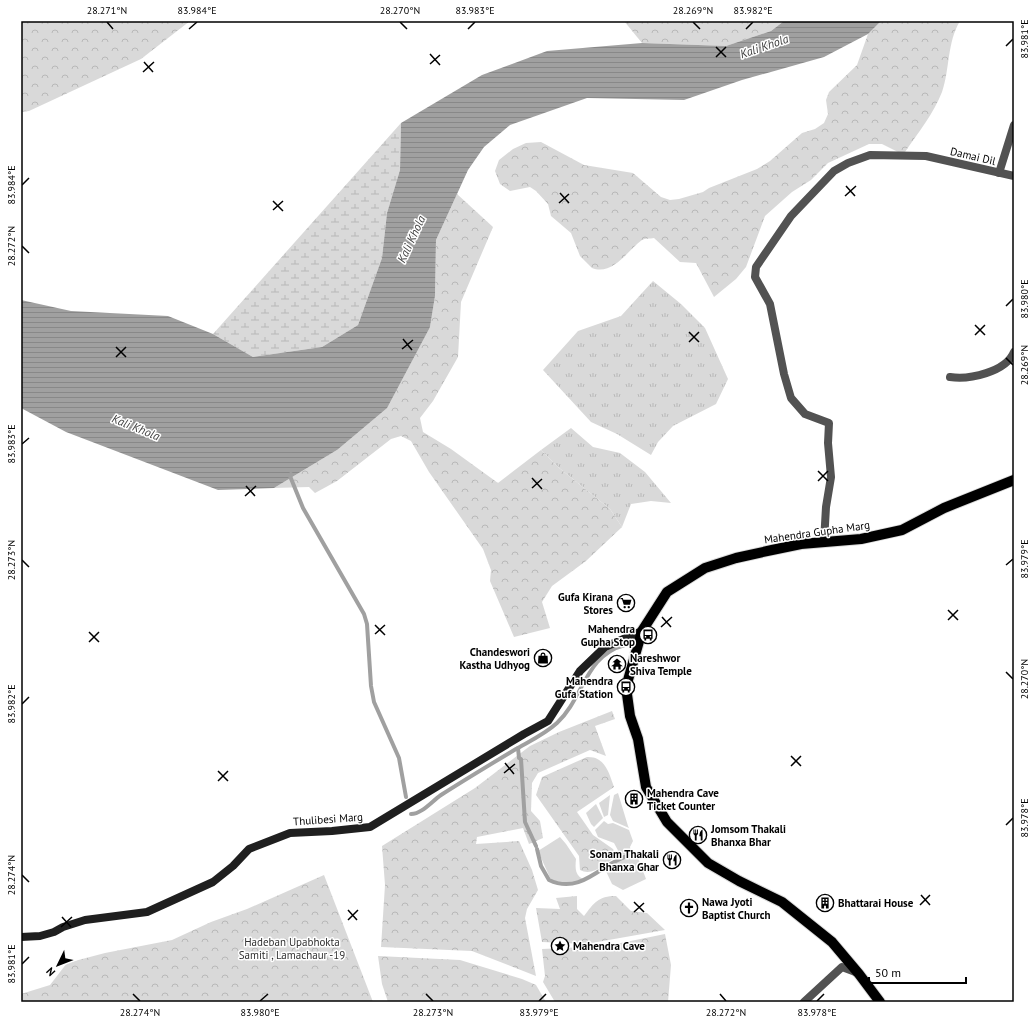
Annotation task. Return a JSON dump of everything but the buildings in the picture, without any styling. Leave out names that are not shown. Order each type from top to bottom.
[{"type":"main road","name":"Mahendra Gupha Marg","points":[[880,1002],[832,942],[782,902],[739,881],[708,863],[667,822],[646,787],[638,739],[630,716],[626,687],[642,631],[667,592],[705,568],[765,551],[824,542],[861,539],[902,530],[944,508],[1014,480]]},
{"type":"main road","name":"Thulibesi Marg","points":[[21,936],[40,936],[85,920],[147,912],[213,882],[249,849],[290,833],[370,827],[548,721],[580,671],[605,647],[642,631]]},
{"type":"street","points":[[999,173],[1014,125]]},
{"type":"street","name":"Damai Dil","points":[[824,542],[826,507],[831,476],[828,444],[830,423],[805,414],[791,398],[784,374],[770,304],[755,277],[756,267],[791,216],[839,168],[848,162],[870,155],[926,156],[1014,176]]},
{"type":"street","points":[[950,377],[962,379],[997,370],[1007,363],[1014,352]]},
{"type":"street","points":[[804,1002],[842,967],[859,974]]},
{"type":"green space","points":[[21,21],[190,21],[141,59],[29,111],[21,112]]},
{"type":"green space","points":[[624,21],[784,21],[771,31],[726,46],[642,43]]},
{"type":"green space","points":[[881,21],[960,21],[953,38],[945,83],[939,100],[930,115],[905,152],[898,152],[882,144],[869,144],[828,163],[811,180],[792,192],[765,216],[746,267],[736,279],[714,297],[696,263],[680,262],[654,238],[642,240],[620,261],[607,268],[600,270],[592,268],[580,256],[571,233],[551,216],[548,204],[536,191],[530,187],[510,191],[500,184],[495,171],[499,160],[513,149],[526,143],[541,142],[584,165],[633,173],[661,197],[670,200],[703,192],[709,188],[757,169],[770,161],[802,133],[815,129],[824,123],[828,114],[826,100],[829,92],[857,65],[868,34]]},
{"type":"green space","points":[[401,123],[400,170],[387,213],[382,258],[358,325],[322,347],[253,357],[213,334]]},
{"type":"green space","points":[[457,194],[493,227],[461,302],[458,357],[433,401],[420,418],[423,432],[451,449],[498,483],[541,450],[558,467],[610,509],[622,527],[586,561],[552,586],[542,602],[550,628],[514,637],[490,581],[491,570],[483,549],[429,472],[411,441],[401,436],[391,439],[337,481],[315,493],[309,487],[274,488],[337,450],[430,327],[435,296],[436,240]]},
{"type":"green space","points":[[653,281],[681,304],[705,328],[728,379],[716,404],[673,426],[658,442],[651,455],[617,434],[591,422],[543,370],[578,331],[621,316]]},
{"type":"green space","points":[[571,428],[593,447],[620,453],[645,472],[671,503],[651,501],[631,504],[622,527],[610,509],[558,467],[541,450]]},
{"type":"green space","points":[[612,711],[615,719],[595,726],[606,756],[590,750],[538,773],[532,783],[531,811],[540,821],[543,838],[529,844],[523,828],[477,837],[476,844],[519,841],[532,870],[538,890],[527,909],[525,918],[536,976],[472,951],[381,947],[385,885],[382,846],[475,788],[530,746],[559,732]]},
{"type":"green space","points":[[587,757],[593,757],[602,762],[608,771],[614,787],[577,812],[593,835],[613,849],[617,856],[590,872],[580,870],[579,856],[536,795],[542,777]]},
{"type":"green space","points":[[618,793],[629,828],[613,821],[610,815],[614,795]]},
{"type":"green space","points":[[610,795],[608,815],[604,817],[599,803]]},
{"type":"green space","points":[[596,804],[603,818],[594,827],[586,813]]},
{"type":"green space","points":[[604,821],[608,824],[613,823],[629,830],[633,841],[630,847],[631,851],[621,856],[614,843],[598,837],[595,830]]},
{"type":"green space","points":[[560,837],[576,859],[577,874],[585,880],[568,883],[551,880],[538,851]]},
{"type":"green space","points":[[632,854],[638,858],[646,879],[623,890],[612,884],[605,869]]},
{"type":"green space","name":"Hadeban Upabhokta Samiti , Lamachaur -19","points":[[324,875],[373,1002],[21,1002],[21,994],[50,985],[67,963],[105,953],[172,940],[211,922],[247,909]]},
{"type":"green space","points":[[577,896],[577,909],[584,916],[597,901],[605,897],[616,896],[631,911],[647,913],[665,930],[586,944],[542,942],[536,908],[560,909],[556,898]]},
{"type":"green space","points":[[665,934],[671,965],[668,1002],[555,1002],[543,982],[545,976],[542,949],[606,946]]},
{"type":"green space","points":[[378,956],[460,960],[522,979],[536,985],[546,1002],[388,1002],[382,984]]},
{"type":"water","name":"Kali Khola","points":[[784,21],[881,21],[868,34],[824,57],[742,80],[684,100],[587,98],[510,125],[484,147],[468,170],[436,240],[435,296],[430,327],[387,408],[337,450],[274,488],[218,490],[66,432],[21,408],[21,300],[71,311],[168,316],[213,334],[253,357],[322,347],[358,325],[382,258],[387,213],[400,170],[401,123],[482,75],[547,51],[642,43],[726,46],[771,31]]},
{"type":"waterway","points":[[291,474],[290,476],[303,508],[364,614],[367,624],[371,686],[374,702],[399,758],[406,797]]},
{"type":"waterway","points":[[411,814],[423,810],[441,795],[552,727],[566,713],[586,678],[601,658],[612,650],[625,645]]},
{"type":"waterway","points":[[518,748],[519,758],[521,759],[525,822],[536,846]]},
{"type":"waterway","points":[[537,849],[541,866],[549,880],[565,884],[573,884],[587,879],[610,864],[630,854]]},
{"type":"place","name":"Gufa Kirana Stores","points":[[626,603]]},
{"type":"place","name":"Mahendra Gupha Stop","points":[[648,635]]},
{"type":"place","name":"Chandeswori Kastha Udhyog","points":[[543,658]]},
{"type":"place","name":"Nareshwor Shiva Temple","points":[[617,664]]},
{"type":"place","name":"Mahendra Gufa Station","points":[[626,687]]},
{"type":"place","name":"Mahendra Cave Ticket Counter","points":[[634,799]]},
{"type":"place","name":"Jomsom Thakali Bhanxa Bhar","points":[[698,835]]},
{"type":"place","name":"Sonam Thakali Bhanxa Ghar","points":[[672,860]]},
{"type":"place","name":"Bhattarai House","points":[[825,903]]},
{"type":"place","name":"Nawa Jyoti Baptist Church","points":[[689,908]]},
{"type":"place","name":"Mahendra Cave","points":[[560,946]]}]
